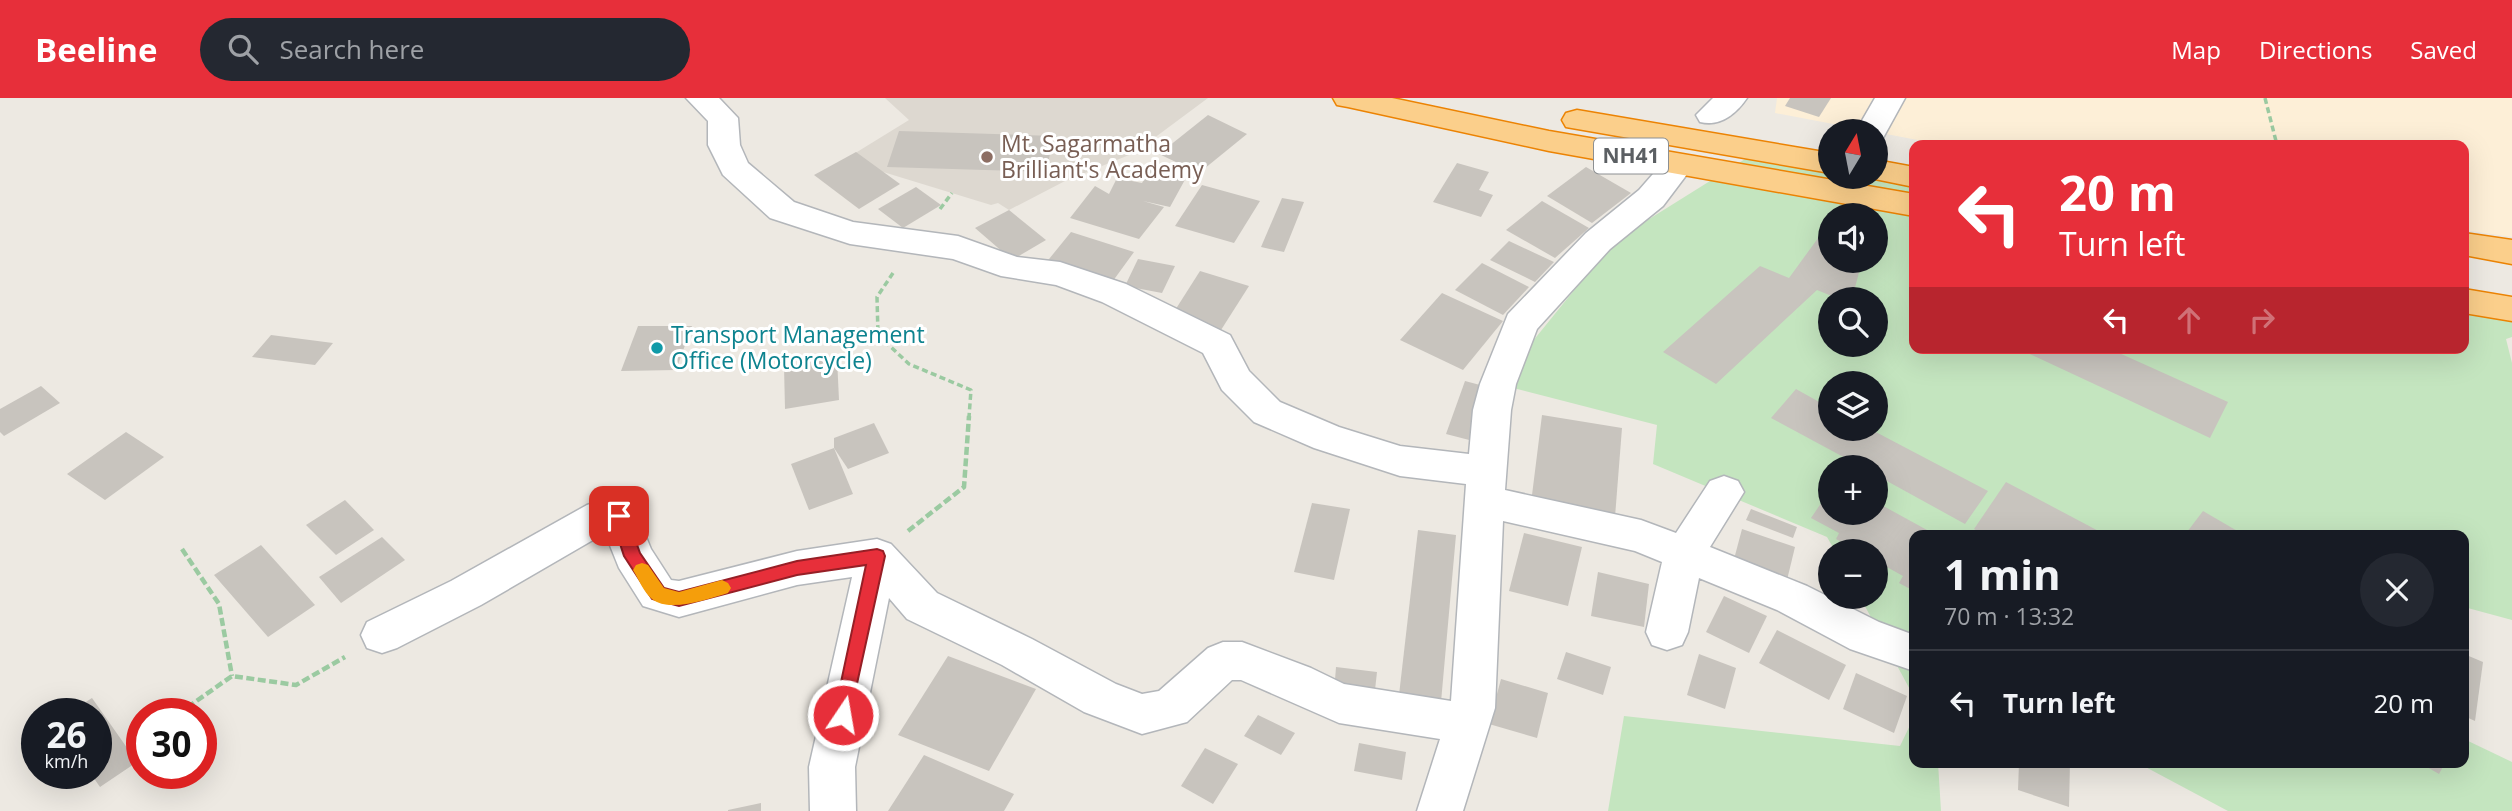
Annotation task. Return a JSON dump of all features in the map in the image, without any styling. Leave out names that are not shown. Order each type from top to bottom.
[{"type":"highway","name":"NH41","points":[[1348,98],[1549,141],[1909,204]]},
{"type":"highway","points":[[1450,98],[1818,161]]},
{"type":"highway","name":"NH41","points":[[1593,98],[1722,106],[1818,134]]},
{"type":"highway","points":[[1888,148],[1909,151]]},
{"type":"highway","points":[[1888,172],[1909,176]]},
{"type":"highway","points":[[2469,245],[2512,253]]},
{"type":"highway","points":[[2469,271],[2512,278]]},
{"type":"highway","points":[[2469,302],[2512,309]]},
{"type":"street","points":[[701,98],[723,118],[724,145],[734,168],[782,210],[850,233],[958,248],[1013,268],[1060,274],[1114,293],[1217,344],[1235,380],[1267,412],[1327,439],[1486,486],[1535,511],[1641,536],[1792,598],[1865,636],[1909,651]]},
{"type":"street","points":[[1879,119],[1890,98]]},
{"type":"street","points":[[1440,811],[1473,708],[1492,410],[1521,323],[1598,241],[1651,198],[1678,165]]},
{"type":"street","points":[[1667,632],[1684,554],[1724,492]]},
{"type":"street","points":[[382,635],[466,593],[601,516],[619,516],[632,556],[658,594],[679,599],[797,568],[877,556]]},
{"type":"street","points":[[877,556],[922,606],[1017,652],[1100,698],[1142,714],[1171,708],[1223,661],[1242,661],[1296,682],[1339,704],[1469,724]]},
{"type":"street","points":[[833,811],[832,767],[877,556]]},
{"type":"path","points":[[2265,98],[2276,140]]},
{"type":"path","points":[[877,556],[964,487],[971,390],[909,364],[878,334],[877,297],[952,193]]},
{"type":"path","points":[[182,549],[219,604],[232,676]]},
{"type":"path","points":[[201,698],[232,676],[296,685],[382,635]]},
{"type":"shaded area","name":"Mt. Sagarmatha Brilliant's Academy","points":[[885,98],[1208,98],[1134,153],[1065,181],[1009,210],[998,203],[991,205],[844,160],[909,120]]},
{"type":"shaded area","points":[[1777,98],[2512,98],[2512,237],[2469,231],[2469,140],[1918,140],[1888,134],[1888,119],[1818,119],[1818,121],[1775,113]]},
{"type":"green space","points":[[1750,156],[1818,169],[1818,189],[1888,189],[1888,181],[1909,185],[1909,354],[2469,354],[2469,290],[2512,298],[2512,337],[2506,339],[2512,363],[2512,620],[2469,608],[2469,530],[1909,530],[1909,688],[1866,609],[1888,609],[1888,539],[1828,539],[1653,464],[1657,425],[1498,384],[1614,241]]},
{"type":"green space","points":[[1624,716],[1900,746],[1909,727],[1909,768],[1938,768],[1941,811],[1608,811]]},
{"type":"green space","points":[[2469,741],[2512,762],[2512,811],[2228,811],[2147,768],[2469,768]]},
{"type":"building","points":[[1790,98],[1831,98],[1819,117],[1785,106]]},
{"type":"building","points":[[1208,115],[1247,134],[1199,173],[1159,154]]},
{"type":"building","points":[[899,131],[1054,136],[1046,172],[887,167]]},
{"type":"building","points":[[856,152],[900,184],[859,209],[814,175]]},
{"type":"building","points":[[1457,163],[1489,172],[1479,190],[1493,195],[1481,217],[1433,202]]},
{"type":"building","points":[[1586,167],[1631,193],[1592,223],[1547,196]]},
{"type":"building","points":[[1151,168],[1187,176],[1170,207],[1143,201],[1164,207],[1139,239],[1070,218],[1095,186],[1109,194],[1117,178],[1142,183]]},
{"type":"building","points":[[1202,185],[1260,201],[1234,243],[1175,226]]},
{"type":"building","points":[[916,187],[941,205],[903,228],[878,209]]},
{"type":"building","points":[[1282,198],[1304,202],[1284,252],[1261,247]]},
{"type":"building","points":[[1542,201],[1589,228],[1555,258],[1506,230]]},
{"type":"building","points":[[1009,210],[1046,240],[1012,260],[975,228]]},
{"type":"building","points":[[1071,232],[1134,252],[1110,285],[1045,264]]},
{"type":"building","points":[[1818,238],[1818,273],[1859,273],[1855,287],[1818,287],[1818,290],[1716,384],[1663,352],[1760,266],[1789,278]]},
{"type":"building","points":[[1509,241],[1554,262],[1535,282],[1490,260]]},
{"type":"building","points":[[1138,259],[1175,266],[1162,293],[1125,286]]},
{"type":"building","points":[[1482,263],[1529,287],[1503,315],[1455,290]]},
{"type":"building","points":[[1200,271],[1249,286],[1221,330],[1172,315]]},
{"type":"building","points":[[1442,293],[1503,321],[1463,370],[1400,340]]},
{"type":"building","name":"Transport Management Office (Motorcycle)","points":[[638,326],[692,326],[676,370],[621,371]]},
{"type":"building","points":[[271,335],[333,343],[315,365],[252,357]]},
{"type":"building","points":[[2030,354],[2121,354],[2228,402],[2210,438]]},
{"type":"building","points":[[837,358],[839,400],[785,409],[784,366]]},
{"type":"building","points":[[1465,381],[1495,389],[1477,442],[1446,434]]},
{"type":"building","points":[[41,386],[60,403],[4,436],[0,432],[0,409]]},
{"type":"building","points":[[1796,389],[1818,401],[1818,441],[1888,441],[1888,438],[1988,491],[1965,524],[1888,482],[1888,455],[1840,455],[1771,418]]},
{"type":"building","points":[[1542,415],[1622,428],[1615,517],[1531,503]]},
{"type":"building","points":[[874,423],[889,453],[848,469],[834,448],[834,438]]},
{"type":"building","points":[[126,432],[164,457],[105,500],[67,474]]},
{"type":"building","points":[[834,448],[853,494],[809,510],[791,464]]},
{"type":"building","points":[[2006,482],[2097,530],[1976,530]]},
{"type":"building","points":[[345,500],[374,530],[336,555],[306,525]]},
{"type":"building","points":[[1312,503],[1350,509],[1334,580],[1294,572]]},
{"type":"building","points":[[1818,508],[1818,522],[1811,518]]},
{"type":"building","points":[[1751,509],[1797,527],[1793,538],[1746,520]]},
{"type":"building","points":[[1888,509],[1927,530],[1909,530],[1909,588],[1899,583],[1903,576],[1888,568],[1888,539],[1836,539],[1839,533],[1824,525],[1888,525]]},
{"type":"building","points":[[2203,511],[2236,530],[2189,530]]},
{"type":"building","points":[[1742,529],[1795,547],[1787,580],[1733,563]]},
{"type":"building","points":[[1418,530],[1456,535],[1441,702],[1399,695]]},
{"type":"building","points":[[1524,533],[1582,547],[1568,606],[1509,591]]},
{"type":"building","points":[[382,537],[405,560],[341,603],[319,577]]},
{"type":"building","points":[[261,545],[315,605],[268,637],[214,575]]},
{"type":"building","points":[[1598,572],[1649,584],[1644,627],[1591,616]]},
{"type":"building","points":[[1724,596],[1767,616],[1749,653],[1706,632]]},
{"type":"building","points":[[1777,630],[1846,665],[1829,700],[1759,663]]},
{"type":"building","points":[[1566,652],[1611,667],[1603,695],[1557,679]]},
{"type":"building","points":[[1699,654],[1736,668],[1725,709],[1687,695]]},
{"type":"building","points":[[948,656],[1036,689],[989,771],[898,735]]},
{"type":"building","points":[[2469,656],[2483,662],[2475,721],[2469,718]]},
{"type":"building","points":[[1336,667],[1377,672],[1374,699],[1334,693]]},
{"type":"building","points":[[1856,673],[1907,696],[1894,733],[1843,709]]},
{"type":"building","points":[[1501,679],[1548,693],[1537,738],[1489,724]]},
{"type":"building","points":[[1258,715],[1295,733],[1281,755],[1244,736]]},
{"type":"building","points":[[112,726],[126,746],[126,769],[112,779]]},
{"type":"building","points":[[1359,743],[1406,752],[1402,780],[1354,771]]},
{"type":"building","points":[[1205,748],[1238,764],[1213,804],[1181,786]]},
{"type":"building","points":[[924,755],[1014,794],[1004,811],[888,811]]},
{"type":"building","points":[[2019,768],[2070,768],[2069,807],[2018,790]]},
{"type":"building","points":[[2429,768],[2442,768],[2439,774]]},
{"type":"building","points":[[761,803],[761,811],[728,811],[728,810]]},
{"type":"slow traffic","points":[[642,570],[658,594],[679,599],[722,588]]},
{"type":"place","name":"Mt. Sagarmatha Brilliant's Academy","points":[[987,157]]},
{"type":"place","name":"Transport Management Office (Motorcycle)","points":[[657,348]]},
{"type":"route","points":[[619,516],[632,556],[658,594],[679,599],[797,568],[877,556],[843,715]]}]
